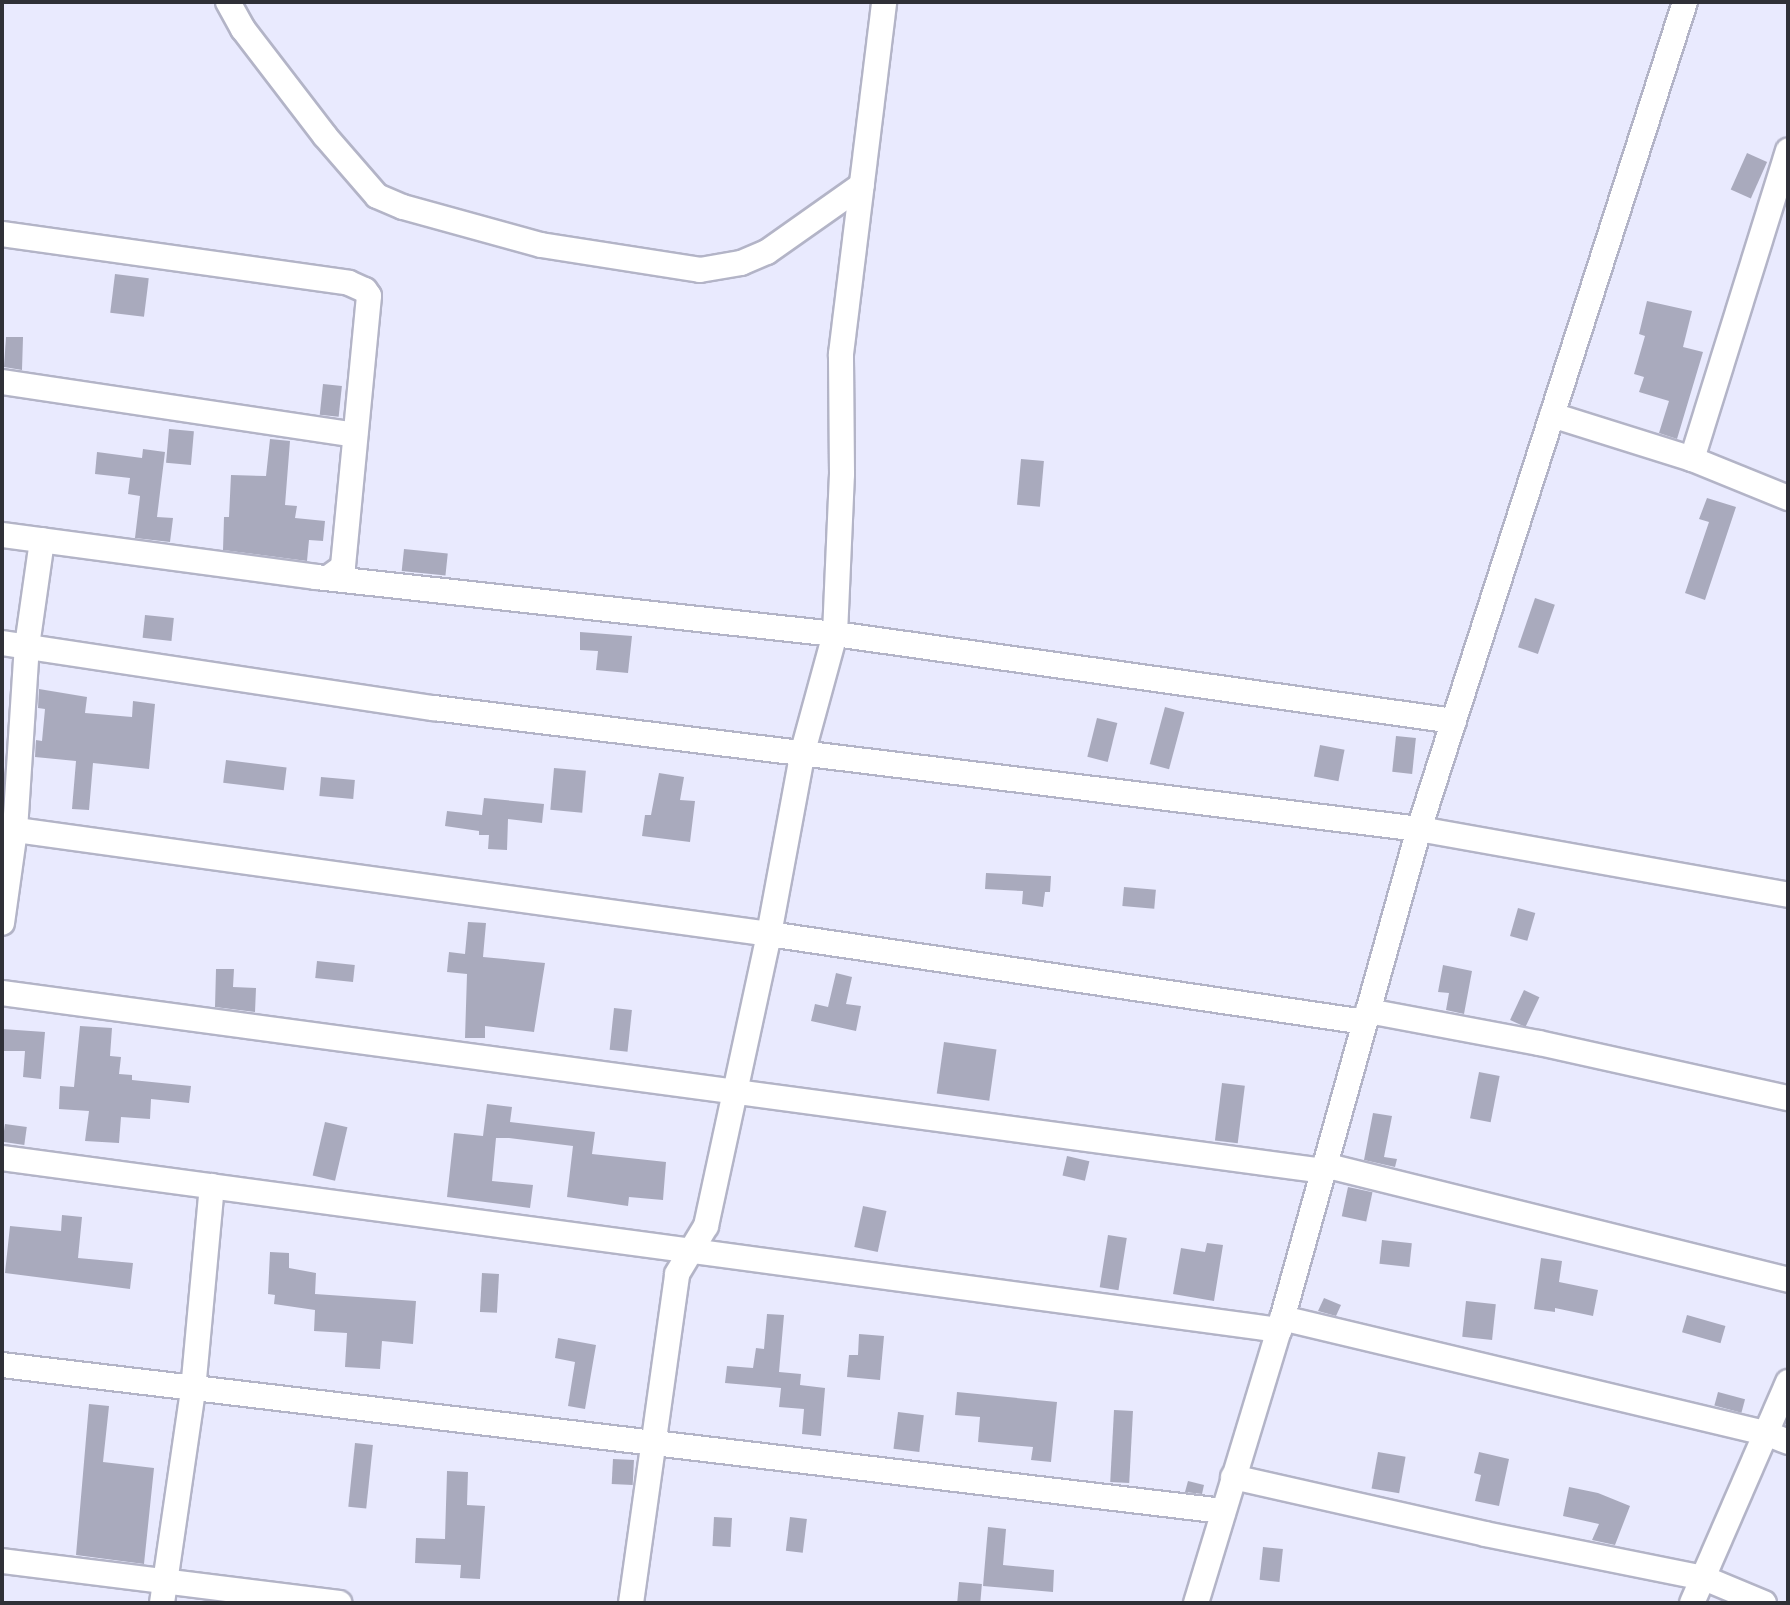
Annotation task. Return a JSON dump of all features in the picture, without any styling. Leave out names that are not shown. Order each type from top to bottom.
[{"type":"street","points":[[228,2],[243,29],[325,136],[377,196],[403,207],[541,245],[700,270],[740,263],[767,252],[862,185]]},
{"type":"street","points":[[631,1603],[677,1274],[706,1226],[769,934],[803,751],[835,634],[842,474],[841,354],[884,2]]},
{"type":"street","points":[[1196,1603],[1280,1324],[1419,829],[1685,2]]},
{"type":"street","points":[[1692,459],[1788,151]]},
{"type":"street","points":[[2,234],[349,283],[365,290],[369,296],[343,567],[328,577]]},
{"type":"street","points":[[2,382],[355,435]]},
{"type":"street","points":[[1552,415],[1692,459],[1788,498]]},
{"type":"street","points":[[2,535],[328,577],[835,634],[1454,721]]},
{"type":"street","points":[[2,923],[8,829],[27,646],[42,540]]},
{"type":"street","points":[[2,643],[434,708],[803,751],[1419,829],[1788,895]]},
{"type":"street","points":[[8,829],[1366,1016],[1539,1043],[1788,1098]]},
{"type":"street","points":[[2,993],[735,1093],[1324,1168],[1788,1280]]},
{"type":"street","points":[[2,1158],[691,1251],[1280,1324],[1777,1438]]},
{"type":"street","points":[[163,1593],[192,1390],[212,1186]]},
{"type":"street","points":[[2,1365],[192,1390],[1223,1511]]},
{"type":"street","points":[[1692,1603],[1777,1438],[1788,1382]]},
{"type":"street","points":[[1233,1477],[1485,1534],[1704,1578],[1765,1603]]},
{"type":"street","points":[[2,1561],[163,1593],[339,1603]]},
{"type":"building","points":[[1747,153],[1767,162],[1751,198],[1731,190]]},
{"type":"building","points":[[115,274],[149,278],[144,317],[110,313]]},
{"type":"building","points":[[1647,301],[1692,311],[1683,347],[1703,352],[1677,439],[1659,433],[1669,401],[1639,392],[1644,377],[1634,374],[1645,336],[1639,334]]},
{"type":"building","points":[[6,337],[23,337],[22,370],[4,367]]},
{"type":"building","points":[[323,384],[342,386],[339,417],[320,415]]},
{"type":"building","points":[[169,429],[194,431],[191,465],[166,463]]},
{"type":"building","points":[[270,439],[290,441],[285,505],[297,506],[295,518],[325,521],[323,541],[309,540],[307,561],[223,550],[224,517],[229,517],[231,475],[266,476]]},
{"type":"building","points":[[143,449],[165,452],[157,517],[173,518],[170,542],[135,538],[140,496],[128,494],[130,478],[95,474],[97,452],[142,458]]},
{"type":"building","points":[[1021,459],[1044,461],[1040,507],[1017,505]]},
{"type":"building","points":[[1707,498],[1736,507],[1705,600],[1685,593],[1709,522],[1699,519]]},
{"type":"building","points":[[404,549],[448,554],[445,575],[402,571]]},
{"type":"building","points":[[1535,598],[1555,605],[1538,654],[1518,647]]},
{"type":"building","points":[[145,615],[174,618],[171,641],[143,638]]},
{"type":"building","points":[[580,632],[632,636],[628,673],[596,670],[598,651],[580,650]]},
{"type":"building","points":[[39,689],[87,697],[85,713],[132,717],[133,701],[155,704],[149,769],[93,763],[89,810],[72,809],[76,761],[35,757],[36,740],[42,741],[45,709],[38,708]]},
{"type":"building","points":[[1165,707],[1184,712],[1169,769],[1150,764]]},
{"type":"building","points":[[1097,718],[1117,723],[1108,762],[1087,757]]},
{"type":"building","points":[[1396,736],[1416,738],[1412,774],[1392,772]]},
{"type":"building","points":[[1320,745],[1345,750],[1338,781],[1314,776]]},
{"type":"building","points":[[226,760],[287,767],[284,790],[223,783]]},
{"type":"building","points":[[554,768],[586,771],[582,813],[550,810]]},
{"type":"building","points":[[659,773],[684,777],[680,800],[695,801],[690,842],[642,836],[645,815],[651,815]]},
{"type":"building","points":[[321,777],[355,780],[353,799],[319,796]]},
{"type":"building","points":[[484,798],[544,804],[542,823],[508,819],[507,850],[488,849],[489,835],[479,835],[479,831],[445,826],[447,811],[482,815]]},
{"type":"building","points":[[986,873],[1051,876],[1050,892],[1045,892],[1043,907],[1022,904],[1023,891],[985,889]]},
{"type":"building","points":[[1124,887],[1156,890],[1154,909],[1122,906]]},
{"type":"building","points":[[1518,908],[1535,913],[1527,941],[1510,936]]},
{"type":"building","points":[[468,922],[486,923],[483,957],[545,963],[534,1032],[485,1026],[485,1038],[465,1038],[467,974],[447,972],[449,952],[465,954]]},
{"type":"building","points":[[317,961],[355,965],[353,982],[315,978]]},
{"type":"building","points":[[1443,965],[1472,971],[1464,1014],[1446,1010],[1449,993],[1438,992]]},
{"type":"building","points":[[216,969],[234,969],[233,987],[256,988],[255,1012],[215,1007]]},
{"type":"building","points":[[836,973],[852,977],[846,1004],[861,1006],[856,1031],[811,1021],[815,1004],[828,1007]]},
{"type":"building","points":[[1524,990],[1539,997],[1525,1027],[1510,1020]]},
{"type":"building","points":[[614,1008],[632,1010],[628,1052],[610,1050]]},
{"type":"building","points":[[80,1026],[112,1028],[110,1056],[121,1057],[119,1074],[132,1075],[132,1080],[191,1086],[189,1103],[151,1099],[150,1119],[121,1117],[119,1143],[85,1141],[89,1111],[59,1109],[60,1086],[74,1087]]},
{"type":"building","points":[[2,1029],[45,1032],[41,1079],[23,1077],[25,1051],[2,1051]]},
{"type":"building","points":[[944,1042],[996,1049],[989,1101],[937,1093]]},
{"type":"building","points":[[1479,1072],[1500,1076],[1491,1122],[1470,1118]]},
{"type":"building","points":[[1222,1083],[1245,1086],[1238,1143],[1215,1141]]},
{"type":"building","points":[[487,1104],[512,1107],[510,1122],[595,1132],[592,1154],[666,1162],[663,1200],[629,1197],[628,1206],[567,1197],[573,1146],[509,1138],[496,1138],[492,1181],[533,1185],[530,1208],[447,1197],[454,1133],[483,1136]]},
{"type":"building","points":[[1373,1113],[1392,1116],[1384,1157],[1397,1159],[1395,1167],[1364,1160]]},
{"type":"building","points":[[325,1122],[347,1127],[335,1181],[313,1176]]},
{"type":"building","points":[[5,1124],[27,1127],[24,1145],[2,1142]]},
{"type":"building","points":[[1067,1156],[1089,1161],[1085,1181],[1063,1175]]},
{"type":"building","points":[[1348,1187],[1372,1192],[1366,1222],[1342,1216]]},
{"type":"building","points":[[863,1206],[886,1211],[878,1252],[854,1247]]},
{"type":"building","points":[[62,1215],[82,1217],[78,1258],[133,1263],[130,1289],[5,1273],[10,1226],[61,1231]]},
{"type":"building","points":[[1108,1235],[1127,1238],[1118,1290],[1100,1287]]},
{"type":"building","points":[[1382,1240],[1412,1243],[1409,1267],[1379,1264]]},
{"type":"building","points":[[1207,1243],[1223,1245],[1214,1301],[1173,1294],[1181,1248],[1205,1252]]},
{"type":"building","points":[[270,1252],[289,1253],[289,1268],[316,1273],[315,1294],[416,1301],[413,1344],[382,1341],[380,1369],[345,1367],[347,1333],[314,1331],[315,1310],[274,1304],[275,1295],[268,1294]]},
{"type":"building","points":[[1541,1258],[1562,1261],[1559,1282],[1598,1290],[1593,1316],[1555,1308],[1555,1312],[1534,1309]]},
{"type":"building","points":[[482,1273],[499,1274],[497,1313],[480,1312]]},
{"type":"building","points":[[1324,1298],[1341,1305],[1336,1316],[1318,1311]]},
{"type":"building","points":[[1466,1301],[1496,1304],[1492,1340],[1462,1337]]},
{"type":"building","points":[[767,1314],[784,1315],[779,1372],[801,1374],[800,1385],[825,1388],[821,1436],[802,1434],[804,1409],[779,1407],[781,1388],[725,1383],[727,1366],[753,1368],[756,1348],[764,1349]]},
{"type":"building","points":[[1687,1315],[1725,1326],[1720,1343],[1682,1332]]},
{"type":"building","points":[[859,1334],[884,1336],[880,1380],[847,1377],[849,1355],[858,1355]]},
{"type":"building","points":[[558,1338],[596,1345],[585,1409],[568,1406],[575,1362],[555,1358]]},
{"type":"building","points":[[957,1392],[1057,1402],[1051,1462],[1031,1460],[1033,1447],[978,1442],[980,1417],[955,1415]]},
{"type":"building","points":[[1718,1392],[1745,1399],[1741,1413],[1714,1406]]},
{"type":"building","points":[[89,1404],[109,1406],[103,1462],[154,1468],[144,1564],[76,1555]]},
{"type":"building","points":[[1114,1410],[1133,1411],[1129,1483],[1110,1482]]},
{"type":"building","points":[[898,1412],[924,1415],[919,1452],[893,1449]]},
{"type":"building","points":[[355,1443],[373,1445],[366,1509],[348,1507]]},
{"type":"building","points":[[1378,1452],[1406,1457],[1399,1493],[1372,1488]]},
{"type":"building","points":[[1479,1452],[1509,1459],[1499,1506],[1475,1501],[1481,1475],[1474,1473]]},
{"type":"building","points":[[613,1459],[634,1460],[633,1485],[612,1484]]},
{"type":"building","points":[[447,1471],[468,1472],[467,1505],[485,1506],[480,1579],[460,1578],[461,1565],[415,1563],[416,1538],[445,1539]]},
{"type":"building","points":[[1188,1481],[1204,1485],[1202,1494],[1185,1492]]},
{"type":"building","points":[[1569,1487],[1598,1493],[1630,1506],[1615,1545],[1592,1540],[1599,1524],[1563,1516]]},
{"type":"building","points":[[714,1517],[732,1518],[730,1547],[712,1546]]},
{"type":"building","points":[[790,1517],[807,1519],[803,1553],[786,1551]]},
{"type":"building","points":[[988,1527],[1006,1529],[1003,1565],[1054,1570],[1053,1592],[983,1586]]},
{"type":"building","points":[[1263,1547],[1283,1549],[1279,1582],[1260,1580]]},
{"type":"building","points":[[959,1582],[982,1584],[980,1603],[957,1603]]}]
